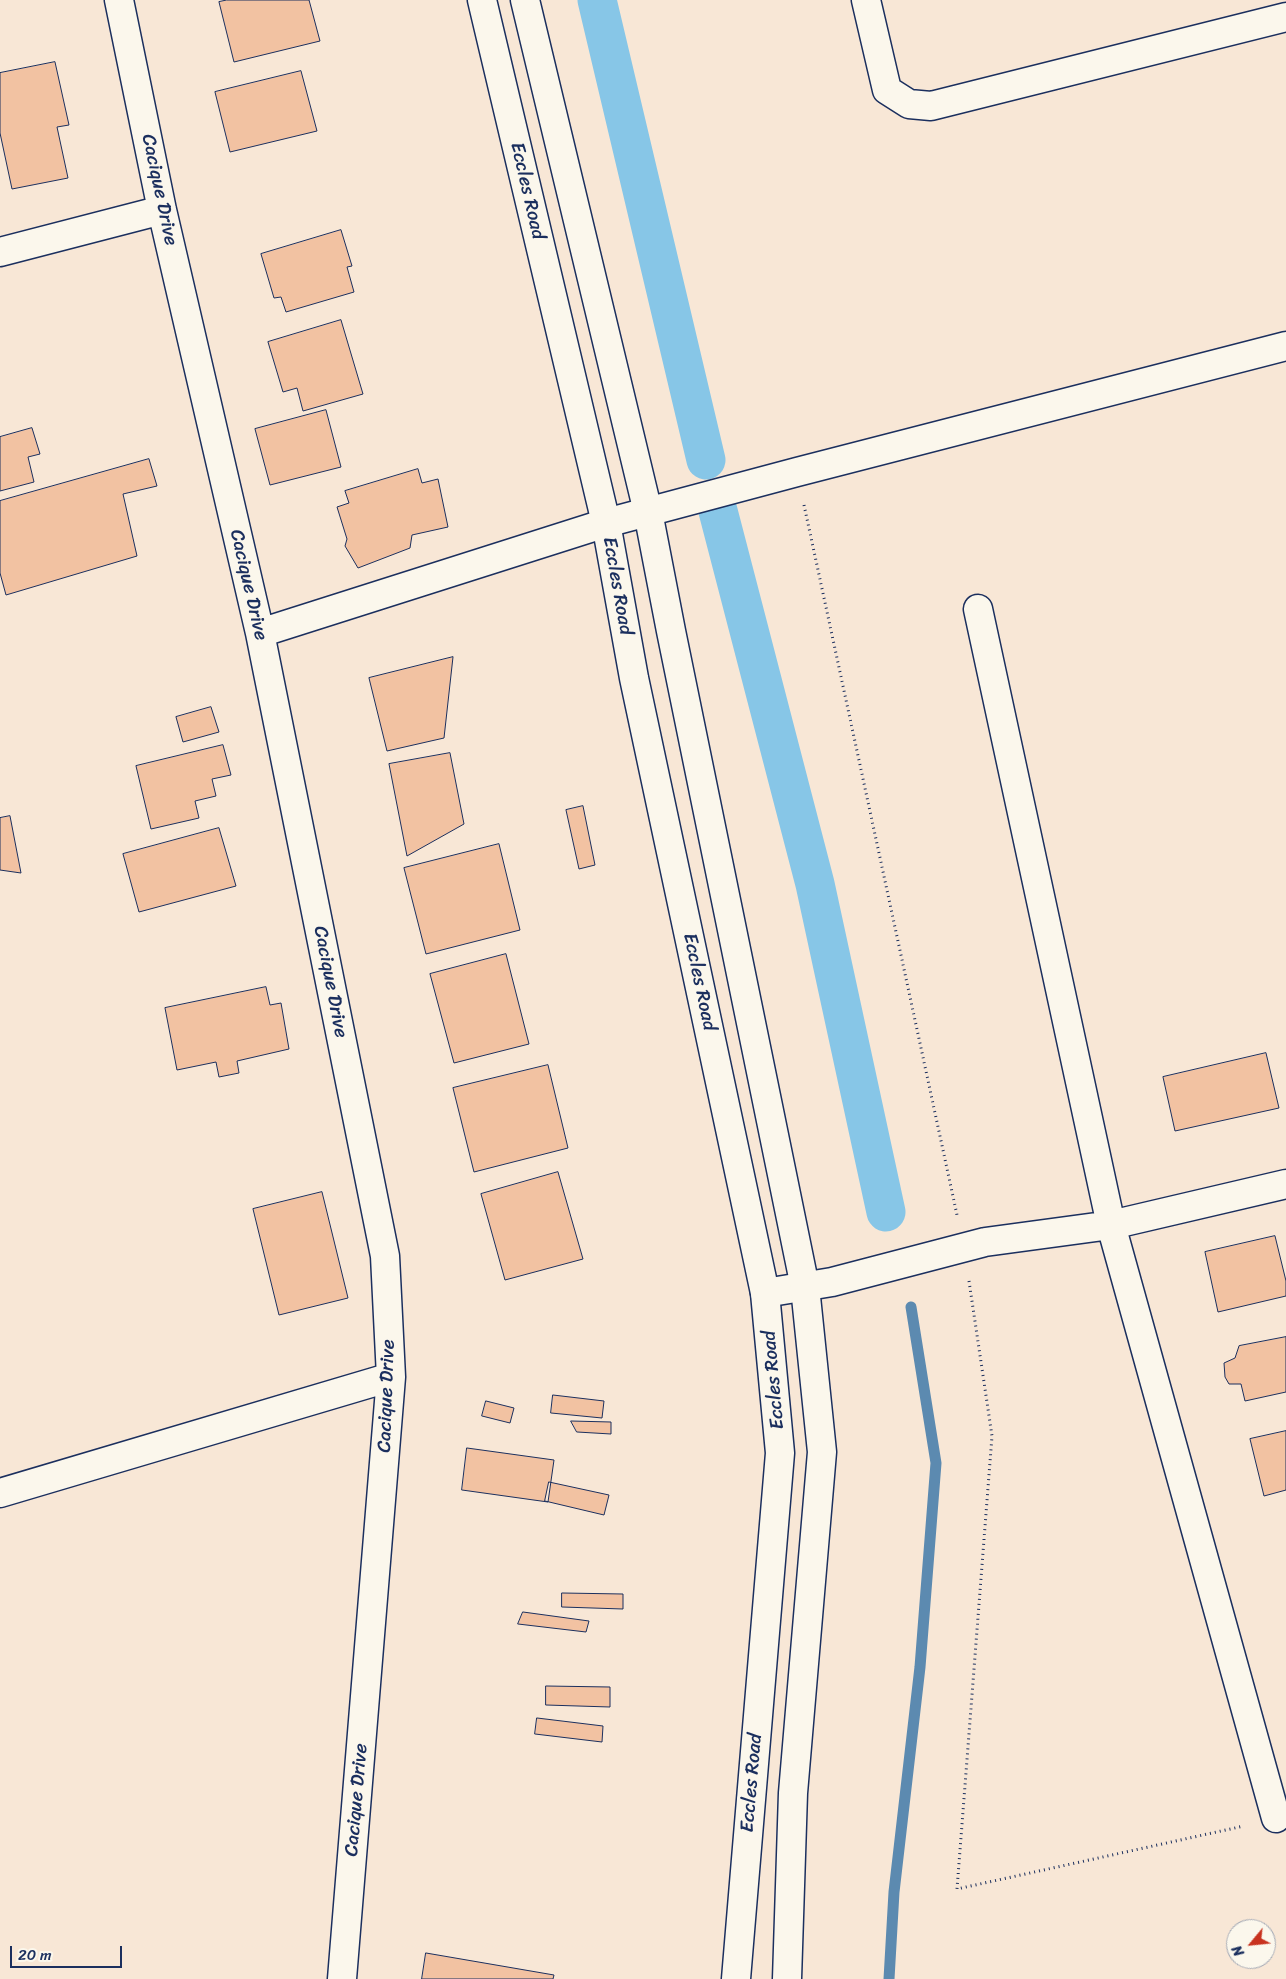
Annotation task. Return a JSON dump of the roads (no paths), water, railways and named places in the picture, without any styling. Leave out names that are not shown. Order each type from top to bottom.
[{"type":"street","name":"Cacique Drive","points":[[119,0],[162,210],[260,633],[385,1256],[391,1377],[342,1979]]},
{"type":"street","name":"Eccles Road","points":[[482,0],[606,523],[634,678],[765,1294],[780,1452],[736,1979]]},
{"type":"street","points":[[525,0],[648,512],[805,1287],[822,1452],[793,1793],[787,1979]]},
{"type":"street","points":[[866,0],[887,90],[909,104],[931,106],[1286,16]]},
{"type":"street","points":[[0,252],[162,210]]},
{"type":"street","points":[[260,633],[606,523],[1286,346]]},
{"type":"street","points":[[978,609],[1111,1225],[1276,1818]]},
{"type":"street","points":[[765,1294],[832,1282],[985,1242],[1111,1225],[1286,1184]]},
{"type":"street","points":[[0,1493],[391,1377]]},
{"type":"waterway","points":[[597,0],[706,460]]},
{"type":"waterway","points":[[718,511],[815,884],[886,1212]]},
{"type":"waterway","points":[[889,1979],[894,1892],[920,1667],[936,1463],[911,1307]]}]
